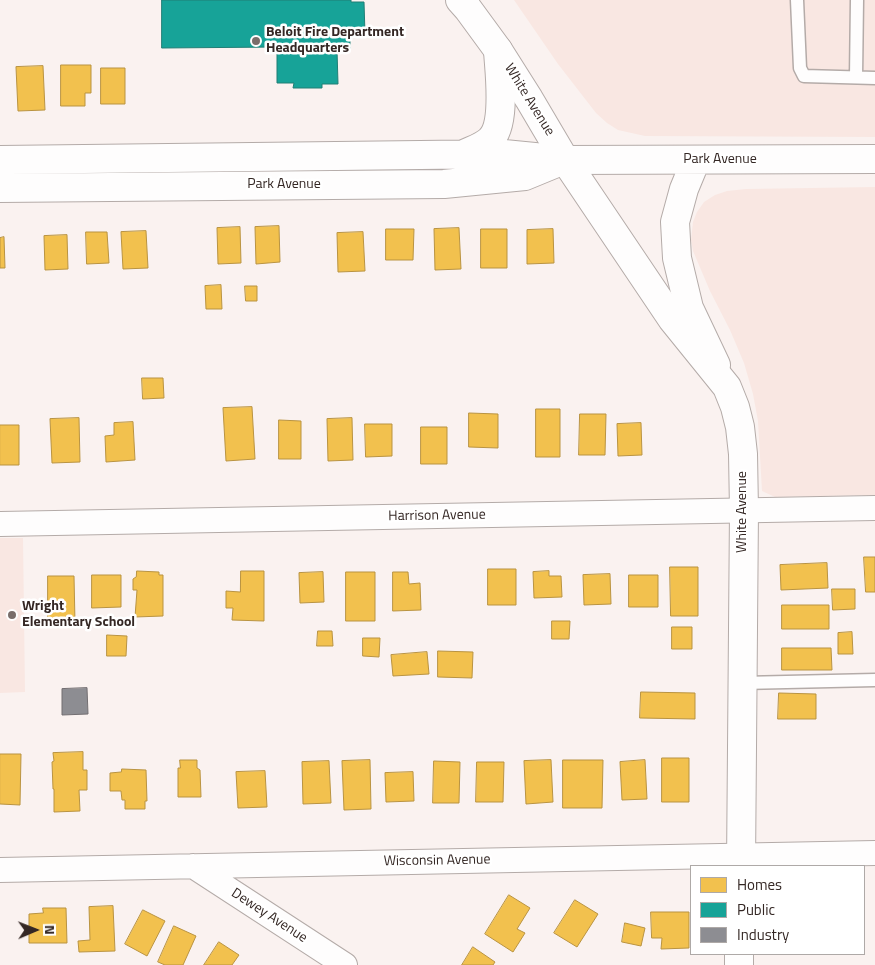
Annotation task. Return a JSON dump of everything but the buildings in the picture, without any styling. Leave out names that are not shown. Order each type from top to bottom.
[{"type":"street","name":"White Avenue","points":[[460,0],[498,50],[529,99],[576,160]]},
{"type":"street","name":"White Avenue","points":[[478,0],[537,80],[576,160],[594,203],[672,319],[727,387],[735,407],[740,427],[743,454],[744,510],[741,861]]},
{"type":"street","points":[[462,155],[492,139],[498,126],[500,110],[498,50]]},
{"type":"street","name":"Park Avenue","points":[[0,160],[504,154],[576,160],[875,159]]},
{"type":"street","name":"Park Avenue","points":[[0,188],[444,184],[525,176],[576,160]]},
{"type":"street","points":[[696,160],[684,189],[675,222],[677,258],[689,308],[727,387]]},
{"type":"street","name":"Harrison Avenue","points":[[0,524],[875,508]]},
{"type":"street","name":"Wisconsin Avenue","points":[[0,870],[193,866],[741,861],[875,853]]},
{"type":"street","name":"Dewey Avenue","points":[[193,866],[345,965]]},
{"type":"lane","points":[[797,0],[800,68],[804,76],[875,78]]},
{"type":"lane","points":[[856,76],[858,0]]},
{"type":"lane","points":[[742,683],[875,680]]},
{"type":"shaded area","points":[[514,0],[875,0],[875,137],[645,136],[618,130],[596,113],[558,64]]},
{"type":"shaded area","points":[[875,187],[875,495],[775,497],[762,491],[758,421],[753,394],[744,363],[693,251],[691,240],[693,222],[704,202],[715,195],[727,191]]},
{"type":"shaded area","name":"Wright Elementary School","points":[[0,538],[23,538],[25,692],[0,693]]},
{"type":"place","name":"Beloit Fire Department Headquarters","points":[[256,41]]},
{"type":"place","name":"Wright Elementary School","points":[[12,615]]}]
